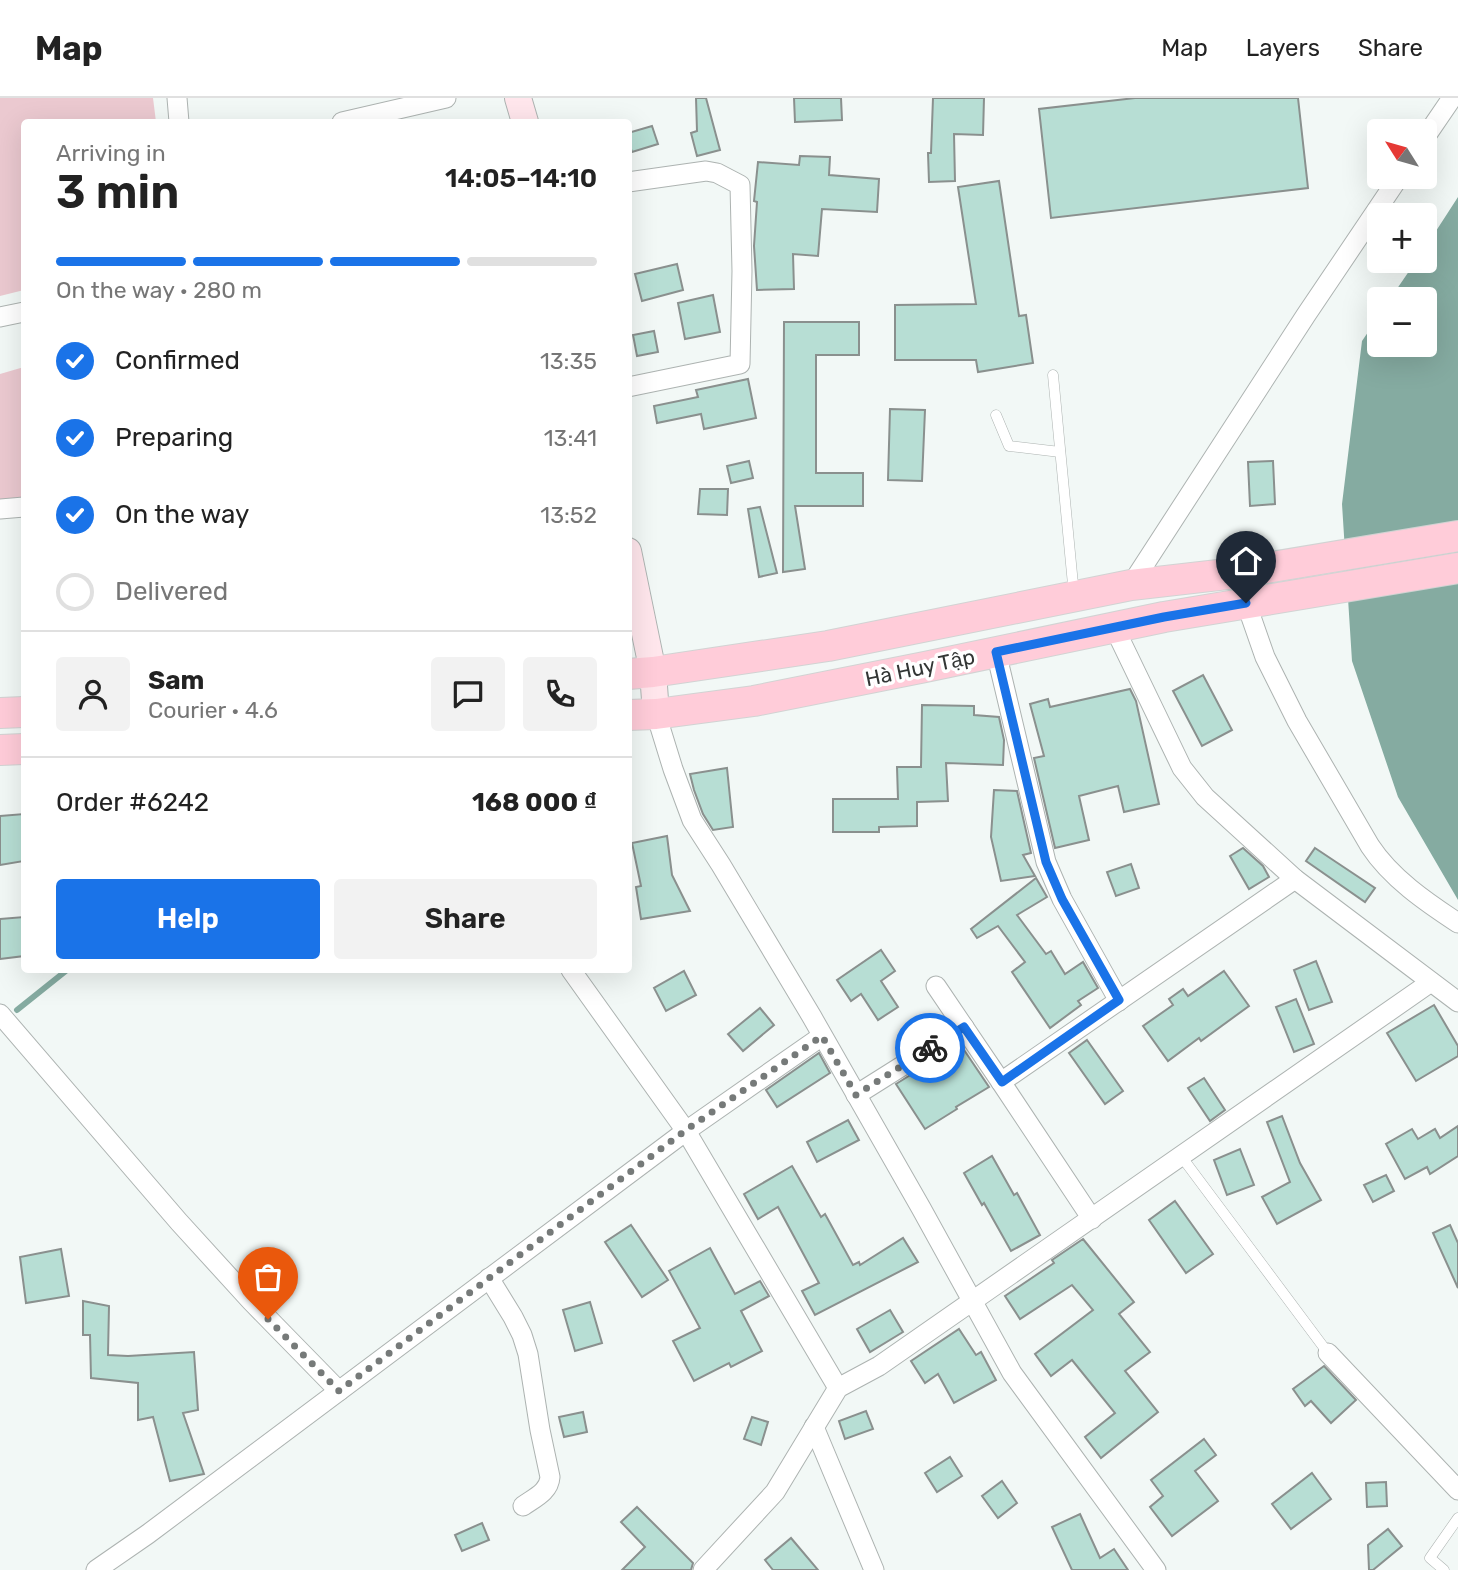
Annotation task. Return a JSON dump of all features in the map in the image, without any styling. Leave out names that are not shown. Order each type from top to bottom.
[{"type":"main road","name":"Hà Huy Tập","points":[[641,673],[828,646],[1131,585],[1236,573],[1458,536]]},
{"type":"main road","name":"Hà Huy Tập","points":[[642,715],[754,701],[1164,617],[1458,568]]},
{"type":"main road","points":[[0,713],[21,712]]},
{"type":"main road","points":[[0,750],[21,749]]},
{"type":"street","points":[[177,98],[179,119]]},
{"type":"street","points":[[355,119],[446,98]]},
{"type":"street","points":[[518,98],[524,119]]},
{"type":"street","points":[[1437,120],[1452,98]]},
{"type":"street","points":[[632,181],[706,171],[717,173],[740,185],[742,271],[740,364],[632,386]]},
{"type":"street","points":[[1131,585],[1391,189]]},
{"type":"street","points":[[0,317],[21,313]]},
{"type":"street","points":[[0,509],[21,507]]},
{"type":"street","points":[[1236,573],[1265,657],[1297,721],[1370,846],[1390,871],[1458,923]]},
{"type":"street","points":[[632,589],[641,673],[642,715],[673,769],[692,820],[822,1036],[1013,1373],[1156,1570]]},
{"type":"street","points":[[1114,627],[1182,768],[1205,797],[1294,879],[1458,1002]]},
{"type":"street","points":[[996,652],[1046,862],[1062,899],[1119,1000]]},
{"type":"street","points":[[1002,1082],[1294,879]]},
{"type":"street","points":[[573,973],[686,1130],[838,1388]]},
{"type":"street","points":[[703,1570],[775,1492],[838,1388],[879,1366],[973,1302],[1431,982]]},
{"type":"street","points":[[936,986],[1092,1219]]},
{"type":"street","points":[[0,1014],[188,1232],[339,1391]]},
{"type":"street","points":[[856,1095],[964,1027]]},
{"type":"street","points":[[96,1570],[158,1527],[686,1130],[822,1036]]},
{"type":"street","points":[[489,1278],[517,1326],[528,1354],[550,1477],[550,1484],[545,1491],[523,1506]]},
{"type":"street","points":[[1328,1353],[1458,1490]]},
{"type":"street","points":[[814,1427],[874,1570]]},
{"type":"lane","points":[[1053,375],[1074,595]]},
{"type":"lane","points":[[996,415],[1009,446],[1060,452]]},
{"type":"lane","points":[[1181,1156],[1328,1353]]},
{"type":"lane","points":[[1444,1570],[1430,1558],[1458,1518]]},
{"type":"shaded area","points":[[0,98],[153,98],[156,119],[21,119],[21,291],[0,296]]},
{"type":"shaded area","points":[[1458,197],[1458,900],[1398,797],[1352,661],[1342,504],[1362,341],[1367,334],[1367,357],[1437,357],[1437,287],[1398,287],[1408,273],[1437,273],[1437,229]]},
{"type":"shaded area","points":[[21,368],[21,504],[0,506],[0,374]]},
{"type":"building","points":[[696,98],[706,98],[720,150],[697,156],[691,133],[697,131]]},
{"type":"building","points":[[794,98],[841,98],[842,120],[795,122]]},
{"type":"building","points":[[933,98],[984,98],[983,135],[954,134],[955,181],[929,182],[928,153],[931,153]]},
{"type":"building","points":[[1135,98],[1298,98],[1308,188],[1051,218],[1039,109]]},
{"type":"building","points":[[652,126],[658,144],[632,152],[632,132]]},
{"type":"building","points":[[800,156],[830,157],[829,175],[879,179],[877,212],[822,209],[818,256],[793,254],[794,289],[757,290],[754,246],[757,202],[754,201],[758,162],[799,165]]},
{"type":"building","points":[[999,181],[1019,316],[1026,315],[1033,363],[978,372],[976,360],[895,360],[895,305],[976,304],[958,187]]},
{"type":"building","points":[[677,264],[683,290],[642,301],[635,274]]},
{"type":"building","points":[[713,295],[720,332],[685,339],[678,303]]},
{"type":"building","points":[[784,322],[859,322],[859,355],[816,355],[816,473],[863,473],[863,506],[795,506],[805,569],[783,572]]},
{"type":"building","points":[[654,331],[658,352],[637,356],[633,335]]},
{"type":"building","points":[[748,379],[756,418],[704,429],[701,414],[657,423],[654,406],[698,397],[696,390]]},
{"type":"building","points":[[890,409],[925,410],[922,481],[888,480]]},
{"type":"building","points":[[749,461],[753,478],[731,483],[727,466]]},
{"type":"building","points":[[1273,461],[1275,504],[1250,506],[1248,462]]},
{"type":"building","points":[[700,489],[728,489],[727,515],[698,514]]},
{"type":"building","points":[[760,507],[777,573],[759,577],[748,509]]},
{"type":"building","points":[[1203,675],[1232,730],[1202,746],[1173,691]]},
{"type":"building","points":[[1130,689],[1136,701],[1159,804],[1124,812],[1118,786],[1079,796],[1089,840],[1055,848],[1034,758],[1044,756],[1030,704],[1048,699],[1050,707]]},
{"type":"building","points":[[922,705],[974,706],[974,715],[999,717],[1004,740],[1003,765],[946,763],[948,801],[917,802],[917,826],[879,827],[879,832],[833,832],[833,799],[898,799],[897,767],[921,767]]},
{"type":"building","points":[[727,768],[733,827],[713,830],[703,814],[690,774]]},
{"type":"building","points":[[994,790],[1017,791],[1031,853],[1023,855],[1035,876],[1001,881],[991,837]]},
{"type":"building","points":[[21,814],[21,862],[0,865],[0,816]]},
{"type":"building","points":[[667,836],[672,875],[690,911],[641,919],[636,887],[641,886],[632,843]]},
{"type":"building","points":[[1243,848],[1263,866],[1269,877],[1249,889],[1230,856]]},
{"type":"building","points":[[1315,848],[1375,888],[1365,902],[1306,861]]},
{"type":"building","points":[[1131,864],[1139,888],[1116,896],[1107,872]]},
{"type":"building","points":[[1036,878],[1047,897],[1017,915],[1046,954],[1051,951],[1065,974],[1083,962],[1098,988],[1078,1001],[1081,1005],[1050,1028],[1012,972],[1025,962],[998,926],[977,938],[971,929]]},
{"type":"building","points":[[21,917],[21,956],[0,959],[0,919]]},
{"type":"building","points":[[881,950],[895,971],[881,981],[898,1007],[878,1020],[861,994],[851,1001],[837,980]]},
{"type":"building","points":[[1316,961],[1332,1002],[1309,1010],[1294,970]]},
{"type":"building","points":[[684,971],[696,995],[666,1011],[654,988]]},
{"type":"building","points":[[1224,971],[1249,1006],[1168,1061],[1143,1026],[1173,1005],[1169,999],[1183,989],[1188,996]]},
{"type":"building","points":[[1296,999],[1314,1044],[1294,1052],[1276,1007]]},
{"type":"building","points":[[1434,1005],[1458,1046],[1458,1056],[1416,1081],[1387,1033]]},
{"type":"building","points":[[760,1008],[774,1025],[743,1051],[728,1034]]},
{"type":"building","points":[[1087,1040],[1123,1091],[1105,1104],[1069,1053]]},
{"type":"building","points":[[960,1044],[989,1087],[925,1129],[896,1084]]},
{"type":"building","points":[[819,1053],[830,1073],[777,1107],[766,1090]]},
{"type":"building","points":[[1204,1078],[1225,1110],[1210,1121],[1188,1088]]},
{"type":"building","points":[[1282,1116],[1300,1163],[1321,1200],[1277,1224],[1262,1197],[1290,1182],[1267,1122]]},
{"type":"building","points":[[848,1120],[859,1140],[817,1162],[807,1142]]},
{"type":"building","points":[[1458,1126],[1458,1156],[1430,1174],[1427,1167],[1405,1179],[1386,1144],[1412,1129],[1418,1139],[1435,1129],[1440,1138]]},
{"type":"building","points":[[1240,1149],[1254,1185],[1227,1195],[1214,1160]]},
{"type":"building","points":[[992,1156],[1014,1195],[1017,1193],[1040,1235],[1011,1251],[964,1173]]},
{"type":"building","points":[[792,1166],[821,1217],[825,1214],[853,1265],[859,1262],[860,1265],[903,1238],[918,1262],[815,1315],[802,1291],[819,1283],[778,1207],[758,1219],[744,1194]]},
{"type":"building","points":[[1386,1175],[1394,1191],[1373,1202],[1364,1185]]},
{"type":"building","points":[[1175,1201],[1213,1254],[1186,1273],[1149,1220]]},
{"type":"building","points":[[631,1225],[668,1280],[642,1297],[605,1242]]},
{"type":"building","points":[[1450,1225],[1458,1243],[1458,1288],[1433,1233]]},
{"type":"building","points":[[1083,1239],[1134,1302],[1119,1314],[1150,1352],[1125,1371],[1158,1412],[1101,1458],[1085,1437],[1115,1413],[1072,1360],[1051,1376],[1035,1354],[1093,1310],[1072,1285],[1020,1319],[1005,1296],[1054,1263],[1052,1260]]},
{"type":"building","points":[[710,1248],[735,1294],[760,1281],[769,1296],[741,1311],[762,1351],[731,1367],[729,1363],[694,1381],[673,1341],[700,1328],[669,1271]]},
{"type":"building","points":[[61,1249],[69,1296],[26,1303],[20,1257]]},
{"type":"building","points":[[83,1301],[109,1306],[108,1355],[194,1352],[198,1410],[183,1413],[204,1474],[170,1481],[153,1417],[138,1420],[138,1383],[91,1378],[90,1335],[83,1335]]},
{"type":"building","points":[[590,1302],[602,1343],[575,1351],[563,1310]]},
{"type":"building","points":[[890,1310],[903,1332],[870,1352],[857,1329]]},
{"type":"building","points":[[959,1329],[976,1355],[981,1352],[996,1380],[954,1403],[938,1374],[925,1383],[911,1361]]},
{"type":"building","points":[[1324,1366],[1356,1400],[1331,1423],[1311,1401],[1305,1406],[1293,1389]]},
{"type":"building","points":[[866,1411],[873,1429],[845,1439],[839,1421]]},
{"type":"building","points":[[583,1412],[587,1432],[564,1437],[559,1417]]},
{"type":"building","points":[[752,1417],[768,1422],[761,1445],[744,1439]]},
{"type":"building","points":[[1204,1439],[1216,1455],[1195,1471],[1218,1501],[1172,1536],[1150,1507],[1163,1496],[1151,1480]]},
{"type":"building","points":[[950,1457],[962,1476],[937,1492],[925,1473]]},
{"type":"building","points":[[1312,1473],[1331,1499],[1291,1529],[1272,1504]]},
{"type":"building","points":[[1002,1481],[1017,1503],[998,1518],[982,1496]]},
{"type":"building","points":[[1386,1482],[1387,1506],[1367,1507],[1366,1483]]},
{"type":"building","points":[[637,1507],[693,1563],[691,1570],[622,1570],[645,1547],[621,1522]]},
{"type":"building","points":[[1080,1514],[1100,1558],[1114,1549],[1128,1570],[1072,1570],[1052,1527]]},
{"type":"building","points":[[482,1523],[489,1540],[462,1551],[455,1535]]},
{"type":"building","points":[[1388,1529],[1402,1546],[1373,1570],[1369,1570],[1368,1545]]},
{"type":"building","points":[[791,1538],[818,1570],[773,1570],[765,1560]]},
{"type":"waterway","points":[[17,1010],[63,973]]},
{"type":"way so far","points":[[268,1319],[339,1391],[686,1130],[822,1036],[856,1095],[930,1048]]},
{"type":"route","points":[[930,1048],[964,1027],[1002,1082],[1119,1000],[1062,899],[1046,862],[996,652],[1246,603]]}]
